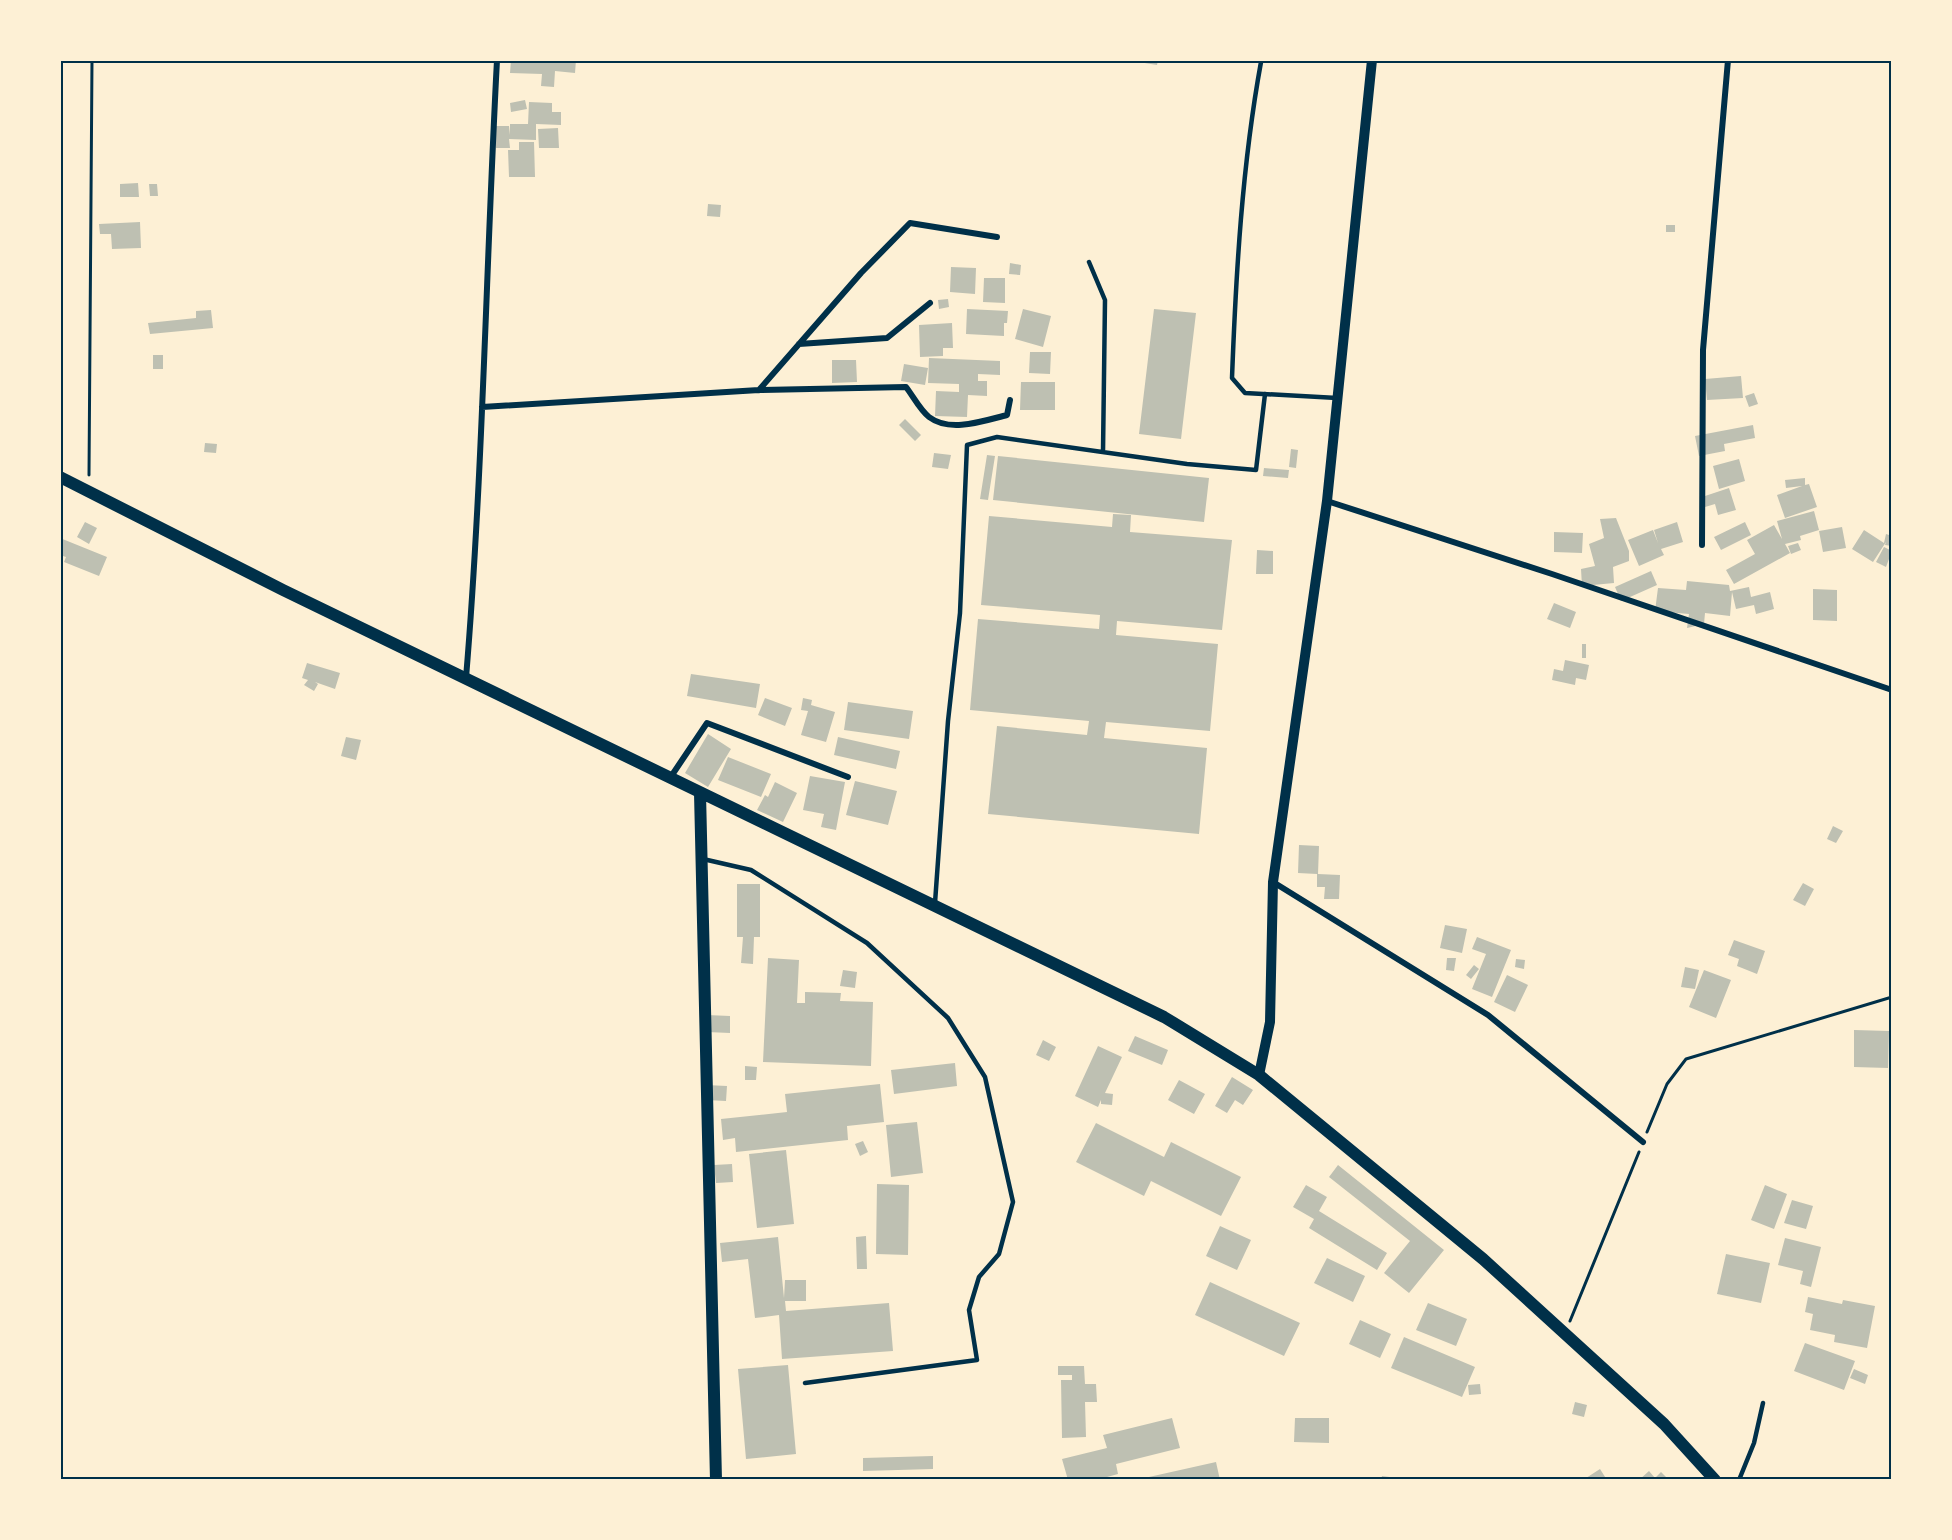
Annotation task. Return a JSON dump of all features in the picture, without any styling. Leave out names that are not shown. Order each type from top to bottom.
[{"type":"main road","points":[[60,477],[283,590],[1164,1017],[1259,1075],[1483,1259],[1664,1424],[1715,1480]]},
{"type":"main road","points":[[700,793],[716,1480]]},
{"type":"street","points":[[466,679],[475,575],[488,218],[497,60]]},
{"type":"street","points":[[1259,1075],[1270,1022],[1273,882],[1327,501],[1372,60]]},
{"type":"street","points":[[1702,545],[1703,350],[1728,60]]},
{"type":"street","points":[[759,390],[861,273],[910,223],[996,237]]},
{"type":"street","points":[[799,344],[887,338],[930,303]]},
{"type":"street","points":[[482,407],[759,390],[906,387],[927,416],[941,423],[965,424],[1007,415],[1010,400]]},
{"type":"street","points":[[1327,501],[1552,574],[1892,690]]},
{"type":"street","points":[[670,778],[708,723],[848,777]]},
{"type":"street","points":[[1273,882],[1488,1015],[1643,1142]]},
{"type":"lane","points":[[1264,60],[1261,62],[1254,102],[1240,226],[1232,378],[1245,393],[1338,398]]},
{"type":"lane","points":[[1089,262],[1105,300],[1103,452]]},
{"type":"lane","points":[[934,906],[948,721],[960,613],[968,445],[998,437],[1187,464],[1257,470],[1265,394]]},
{"type":"lane","points":[[701,859],[751,870],[867,943],[948,1018],[985,1077],[1013,1202],[999,1254],[979,1277],[969,1310],[977,1360],[805,1383]]},
{"type":"lane","points":[[1739,1480],[1754,1443],[1763,1403]]},
{"type":"path","points":[[89,492],[92,60]]},
{"type":"path","points":[[1564,1334],[1667,1084],[1686,1059],[1892,998]]},
{"type":"building","points":[[511,60],[576,60],[575,73],[555,71],[554,87],[541,86],[542,74],[510,73]]},
{"type":"building","points":[[1126,60],[1158,60],[1157,65]]},
{"type":"building","points":[[525,100],[527,109],[511,112],[510,103]]},
{"type":"building","points":[[529,102],[552,103],[552,112],[561,112],[561,125],[536,124],[536,140],[509,139],[510,148],[496,148],[495,126],[509,126],[510,135],[510,124],[528,124]]},
{"type":"building","points":[[558,128],[559,148],[539,148],[538,129]]},
{"type":"building","points":[[519,142],[534,142],[535,177],[509,177],[508,150],[519,150]]},
{"type":"building","points":[[138,183],[139,197],[120,197],[120,184]]},
{"type":"building","points":[[149,184],[157,184],[158,196],[150,196]]},
{"type":"building","points":[[708,204],[721,205],[720,217],[707,216]]},
{"type":"building","points":[[140,222],[141,248],[112,249],[111,234],[100,234],[99,224]]},
{"type":"building","points":[[1666,225],[1675,225],[1675,232],[1666,232]]},
{"type":"building","points":[[1010,263],[1021,265],[1020,275],[1009,274]]},
{"type":"building","points":[[951,267],[976,268],[975,294],[950,292]]},
{"type":"building","points":[[984,278],[1005,278],[1005,303],[983,302]]},
{"type":"building","points":[[948,299],[949,307],[939,309],[938,300]]},
{"type":"building","points":[[967,309],[1008,311],[1007,323],[1004,323],[1004,336],[966,334]]},
{"type":"building","points":[[1023,309],[1051,316],[1043,347],[1015,339]]},
{"type":"building","points":[[1154,309],[1196,313],[1181,439],[1139,434]]},
{"type":"building","points":[[211,310],[213,328],[150,334],[148,323],[196,318],[196,311]]},
{"type":"building","points":[[952,323],[953,348],[943,348],[943,356],[920,357],[919,325]]},
{"type":"building","points":[[1030,352],[1051,352],[1050,374],[1029,373]]},
{"type":"building","points":[[153,355],[163,355],[163,369],[153,369]]},
{"type":"building","points":[[929,358],[1000,361],[1000,375],[978,374],[978,381],[987,381],[987,396],[968,395],[967,417],[935,416],[936,391],[959,392],[959,384],[928,383]]},
{"type":"building","points":[[832,360],[856,360],[857,382],[832,383]]},
{"type":"building","points":[[904,364],[928,368],[925,385],[901,381]]},
{"type":"building","points":[[1741,376],[1743,398],[1707,400],[1705,379]]},
{"type":"building","points":[[1021,382],[1055,382],[1055,410],[1020,410]]},
{"type":"building","points":[[1754,393],[1758,404],[1749,407],[1745,396]]},
{"type":"building","points":[[905,419],[921,435],[915,441],[899,425]]},
{"type":"building","points":[[1753,425],[1755,438],[1724,444],[1725,451],[1699,456],[1695,436]]},
{"type":"building","points":[[205,443],[217,444],[216,453],[204,452]]},
{"type":"building","points":[[1291,449],[1298,450],[1296,468],[1289,467]]},
{"type":"building","points":[[934,453],[951,455],[948,469],[932,467]]},
{"type":"building","points":[[987,455],[995,456],[988,500],[980,499]]},
{"type":"building","points":[[998,456],[1209,478],[1204,522],[993,500]]},
{"type":"building","points":[[1739,459],[1745,481],[1719,489],[1713,466]]},
{"type":"building","points":[[1264,468],[1289,470],[1288,478],[1263,476]]},
{"type":"building","points":[[1805,478],[1805,485],[1809,484],[1817,507],[1785,518],[1777,495],[1802,486],[1786,488],[1785,480]]},
{"type":"building","points":[[1729,488],[1736,510],[1718,515],[1715,504],[1705,507],[1702,497]]},
{"type":"building","points":[[1814,511],[1819,530],[1800,536],[1801,540],[1785,544],[1790,553],[1734,584],[1726,570],[1755,554],[1747,540],[1774,525],[1782,539],[1777,521]]},
{"type":"building","points":[[1113,514],[1131,515],[1130,532],[1232,540],[1222,630],[1117,621],[1116,635],[1218,644],[1210,731],[1106,722],[1104,738],[1207,748],[1199,834],[988,814],[997,726],[1087,735],[1089,721],[970,710],[978,619],[1099,629],[1100,615],[981,605],[989,516],[1112,527]]},
{"type":"building","points":[[1616,518],[1629,551],[1629,561],[1613,567],[1614,583],[1582,586],[1581,569],[1595,566],[1589,544],[1604,538],[1600,519]]},
{"type":"building","points":[[85,522],[97,528],[89,544],[77,537]]},
{"type":"building","points":[[1677,522],[1683,542],[1661,549],[1664,555],[1639,566],[1628,540],[1653,530],[1658,543],[1654,530]]},
{"type":"building","points":[[1745,522],[1751,535],[1721,550],[1714,537]]},
{"type":"building","points":[[1842,527],[1846,548],[1823,552],[1819,531]]},
{"type":"building","points":[[1864,530],[1884,543],[1886,534],[1892,536],[1892,546],[1885,545],[1886,542],[1873,562],[1852,549]]},
{"type":"building","points":[[1554,532],[1583,533],[1582,553],[1554,552]]},
{"type":"building","points":[[60,538],[107,557],[99,576],[64,562],[66,557],[60,555]]},
{"type":"building","points":[[1798,543],[1801,550],[1791,554],[1788,546]]},
{"type":"building","points":[[1884,547],[1892,551],[1886,567],[1876,562]]},
{"type":"building","points":[[1257,550],[1273,551],[1273,574],[1256,574]]},
{"type":"building","points":[[1651,571],[1657,585],[1621,601],[1615,587]]},
{"type":"building","points":[[1687,581],[1729,585],[1730,591],[1749,587],[1751,597],[1770,592],[1774,609],[1756,614],[1754,605],[1736,609],[1732,592],[1730,616],[1705,613],[1704,624],[1687,628],[1689,614],[1655,611],[1658,588],[1686,590]]},
{"type":"building","points":[[1813,589],[1837,590],[1837,621],[1813,620]]},
{"type":"building","points":[[1554,603],[1576,612],[1570,628],[1547,619]]},
{"type":"building","points":[[1582,644],[1586,644],[1586,658],[1582,658]]},
{"type":"building","points":[[1565,660],[1589,665],[1586,680],[1576,678],[1575,685],[1552,680],[1554,669],[1563,671]]},
{"type":"building","points":[[307,663],[340,673],[335,689],[315,682],[318,684],[314,691],[304,685],[308,680],[302,678]]},
{"type":"building","points":[[691,674],[760,684],[756,708],[687,696]]},
{"type":"building","points":[[765,698],[792,708],[785,726],[758,715]]},
{"type":"building","points":[[803,698],[812,700],[811,705],[835,712],[826,742],[801,735],[808,711],[801,710]]},
{"type":"building","points":[[848,702],[913,711],[909,739],[844,730]]},
{"type":"building","points":[[708,734],[731,749],[708,787],[685,773]]},
{"type":"building","points":[[346,737],[361,740],[356,760],[341,756]]},
{"type":"building","points":[[838,737],[900,751],[896,769],[834,755]]},
{"type":"building","points":[[728,757],[771,774],[761,797],[718,780]]},
{"type":"building","points":[[810,776],[845,782],[836,830],[821,827],[824,814],[803,810]]},
{"type":"building","points":[[855,781],[897,791],[888,825],[846,815]]},
{"type":"building","points":[[775,782],[797,793],[783,822],[757,810],[765,795],[768,797]]},
{"type":"building","points":[[1833,826],[1843,831],[1836,843],[1827,839]]},
{"type":"building","points":[[1299,845],[1319,846],[1318,874],[1340,875],[1339,899],[1324,899],[1325,887],[1317,887],[1317,874],[1298,873]]},
{"type":"building","points":[[1803,883],[1814,889],[1805,906],[1793,900]]},
{"type":"building","points":[[737,884],[760,884],[760,937],[754,937],[753,964],[741,963],[743,937],[737,937]]},
{"type":"building","points":[[1445,925],[1467,929],[1462,953],[1440,948]]},
{"type":"building","points":[[1477,937],[1511,950],[1492,997],[1472,989],[1486,954],[1472,949]]},
{"type":"building","points":[[1734,940],[1765,951],[1757,974],[1737,966],[1739,959],[1728,955]]},
{"type":"building","points":[[768,958],[799,960],[797,1003],[805,1003],[805,992],[841,993],[840,1001],[873,1002],[871,1066],[763,1062]]},
{"type":"building","points":[[1447,958],[1456,958],[1454,971],[1446,970]]},
{"type":"building","points":[[1516,959],[1525,960],[1524,969],[1515,967]]},
{"type":"building","points":[[1474,965],[1479,969],[1471,979],[1466,975]]},
{"type":"building","points":[[1685,967],[1699,970],[1695,989],[1681,987]]},
{"type":"building","points":[[843,970],[857,972],[855,988],[840,986]]},
{"type":"building","points":[[1704,970],[1731,980],[1716,1018],[1689,1007]]},
{"type":"building","points":[[1507,975],[1528,985],[1515,1012],[1494,1002]]},
{"type":"building","points":[[707,1015],[730,1016],[730,1033],[707,1032]]},
{"type":"building","points":[[1854,1030],[1889,1031],[1888,1068],[1854,1067]]},
{"type":"building","points":[[1135,1036],[1168,1050],[1162,1065],[1128,1051]]},
{"type":"building","points":[[1043,1040],[1056,1047],[1049,1061],[1036,1055]]},
{"type":"building","points":[[1098,1046],[1122,1057],[1105,1093],[1113,1094],[1112,1105],[1101,1104],[1101,1100],[1098,1107],[1075,1096]]},
{"type":"building","points":[[955,1063],[957,1086],[894,1094],[891,1070]]},
{"type":"building","points":[[745,1066],[757,1067],[756,1080],[745,1080]]},
{"type":"building","points":[[1232,1077],[1253,1090],[1243,1105],[1235,1100],[1227,1113],[1215,1106]]},
{"type":"building","points":[[1179,1080],[1205,1094],[1194,1114],[1168,1100]]},
{"type":"building","points":[[880,1084],[884,1122],[847,1126],[848,1140],[736,1152],[735,1138],[723,1140],[721,1119],[787,1112],[785,1094]]},
{"type":"building","points":[[706,1085],[727,1086],[726,1101],[706,1100]]},
{"type":"building","points":[[917,1122],[923,1173],[891,1177],[886,1125]]},
{"type":"building","points":[[1096,1123],[1164,1157],[1171,1142],[1241,1177],[1221,1216],[1151,1181],[1144,1196],[1076,1162]]},
{"type":"building","points":[[863,1141],[868,1152],[860,1156],[855,1144]]},
{"type":"building","points":[[786,1150],[794,1224],[757,1228],[749,1154]]},
{"type":"building","points":[[732,1164],[733,1182],[716,1183],[714,1165]]},
{"type":"building","points":[[1338,1165],[1444,1250],[1409,1293],[1384,1273],[1410,1241],[1329,1177]]},
{"type":"building","points":[[877,1184],[909,1185],[908,1255],[876,1254]]},
{"type":"building","points":[[1306,1185],[1327,1197],[1319,1211],[1387,1253],[1377,1270],[1309,1228],[1314,1219],[1293,1207]]},
{"type":"building","points":[[1765,1185],[1787,1194],[1774,1229],[1751,1220]]},
{"type":"building","points":[[1792,1200],[1813,1206],[1806,1229],[1784,1223]]},
{"type":"building","points":[[1220,1226],[1251,1240],[1237,1270],[1206,1256]]},
{"type":"building","points":[[866,1236],[867,1269],[857,1269],[856,1237]]},
{"type":"building","points":[[778,1237],[784,1298],[785,1280],[806,1280],[806,1301],[785,1301],[786,1311],[889,1303],[893,1351],[782,1359],[779,1315],[755,1318],[748,1259],[722,1262],[720,1243]]},
{"type":"building","points":[[1785,1238],[1821,1247],[1811,1287],[1800,1284],[1803,1271],[1778,1265]]},
{"type":"building","points":[[1726,1254],[1770,1263],[1761,1303],[1717,1294]]},
{"type":"building","points":[[1327,1258],[1365,1276],[1353,1302],[1314,1283]]},
{"type":"building","points":[[1210,1282],[1300,1323],[1284,1356],[1195,1315]]},
{"type":"building","points":[[1808,1297],[1842,1304],[1843,1300],[1875,1306],[1867,1348],[1834,1342],[1835,1335],[1810,1330],[1813,1314],[1805,1312]]},
{"type":"building","points":[[1428,1303],[1467,1319],[1456,1346],[1416,1330]]},
{"type":"building","points":[[1360,1320],[1391,1334],[1380,1358],[1349,1344]]},
{"type":"building","points":[[1404,1337],[1475,1367],[1462,1397],[1391,1368]]},
{"type":"building","points":[[1805,1343],[1855,1361],[1844,1390],[1794,1371]]},
{"type":"building","points":[[788,1365],[796,1454],[746,1459],[738,1369]]},
{"type":"building","points":[[1058,1366],[1084,1366],[1085,1384],[1096,1384],[1097,1402],[1085,1402],[1086,1437],[1062,1438],[1061,1380],[1072,1380],[1072,1375],[1058,1375]]},
{"type":"building","points":[[1854,1369],[1868,1375],[1865,1384],[1850,1378]]},
{"type":"building","points":[[1480,1384],[1481,1394],[1469,1395],[1468,1385]]},
{"type":"building","points":[[1575,1402],[1587,1405],[1584,1417],[1572,1414]]},
{"type":"building","points":[[1172,1418],[1180,1448],[1116,1464],[1118,1474],[1096,1480],[1068,1480],[1062,1459],[1107,1448],[1103,1435]]},
{"type":"building","points":[[1295,1418],[1329,1418],[1329,1443],[1294,1442]]},
{"type":"building","points":[[933,1456],[933,1469],[863,1471],[863,1458]]},
{"type":"building","points":[[1216,1462],[1220,1480],[1140,1480],[1140,1479]]},
{"type":"building","points":[[1600,1469],[1607,1480],[1583,1480]]},
{"type":"building","points":[[1649,1471],[1655,1478],[1661,1472],[1669,1480],[1639,1480]]},
{"type":"building","points":[[1382,1476],[1404,1479],[1404,1480],[1381,1480]]}]
